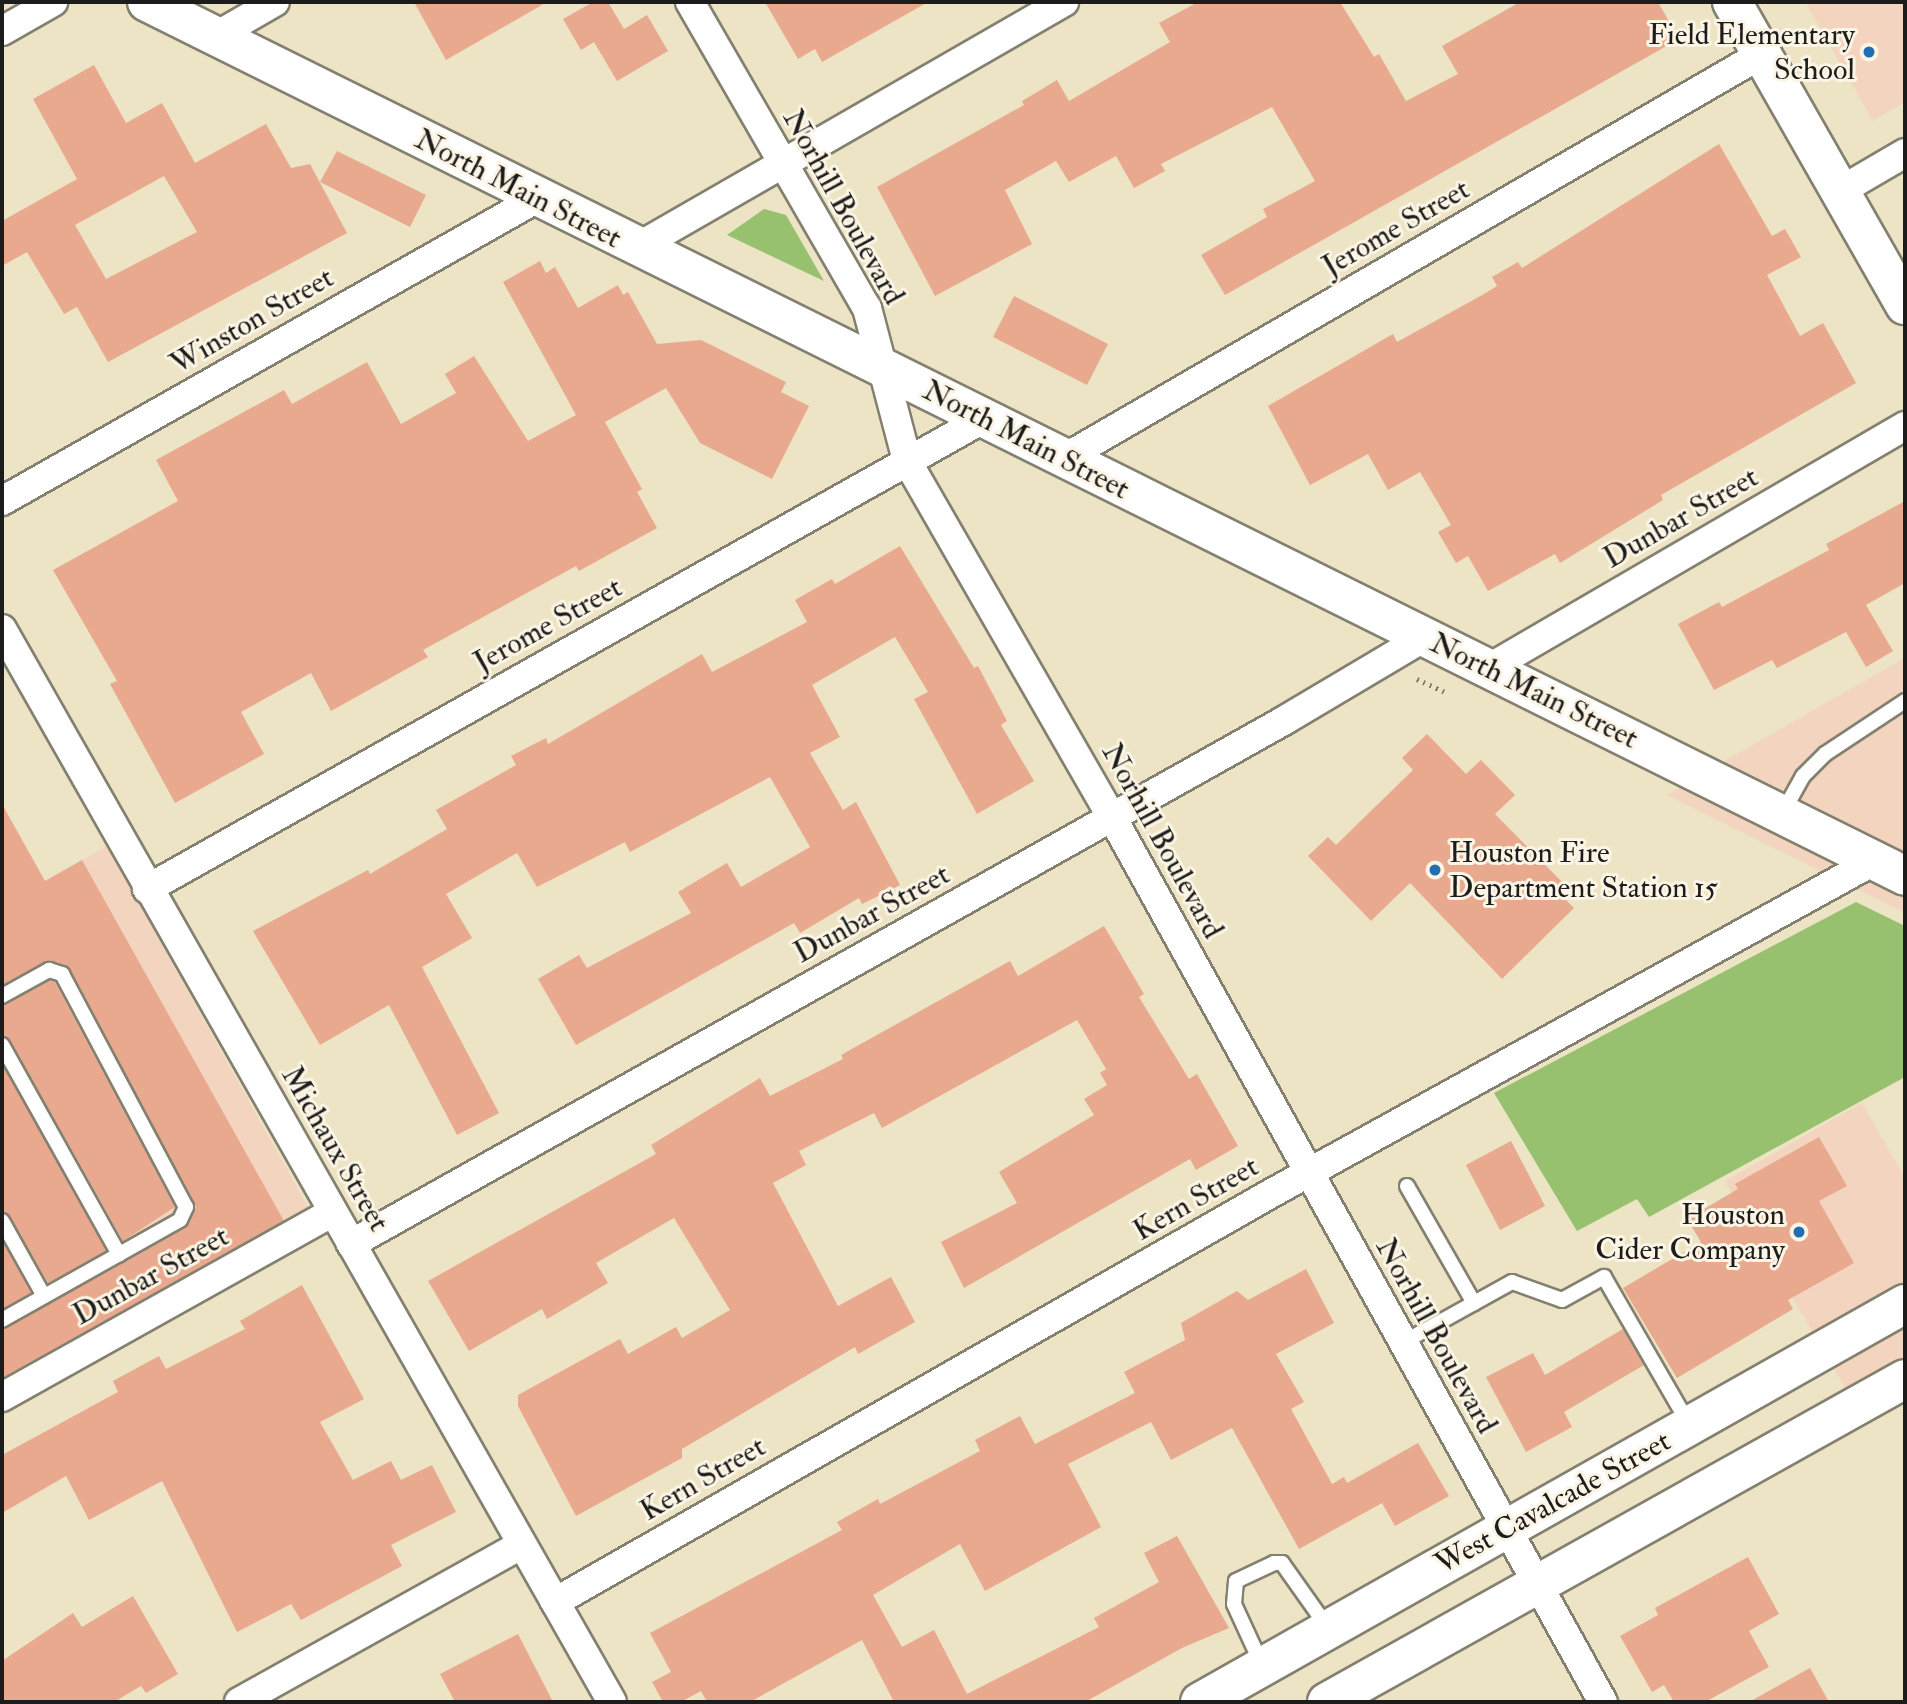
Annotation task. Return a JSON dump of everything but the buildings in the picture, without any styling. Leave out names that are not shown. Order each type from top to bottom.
[{"type":"main road","name":"North Main Street","points":[[147,2],[536,199],[1423,638],[1489,668],[1890,869]]},
{"type":"main road","points":[[1731,2],[1905,305]]},
{"type":"main road","name":"West Cavalcade Street","points":[[1200,1702],[1905,1304]]},
{"type":"main road","name":"West Cavalcade Street","points":[[1327,1702],[1905,1379]]},
{"type":"street","points":[[2,31],[53,2]]},
{"type":"street","points":[[216,36],[275,2]]},
{"type":"street","name":"Norhill Boulevard","points":[[690,2],[867,308],[907,461],[1112,817],[1307,1174],[1603,1702]]},
{"type":"street","points":[[636,248],[1064,2]]},
{"type":"street","name":"Jerome Street","points":[[1063,459],[1762,54]]},
{"type":"street","points":[[1840,191],[1905,153]]},
{"type":"street","name":"Winston Street","points":[[2,501],[536,199]]},
{"type":"street","name":"Jerome Street","points":[[147,889],[983,419]]},
{"type":"street","name":"Dunbar Street","points":[[1489,668],[1905,425]]},
{"type":"street","name":"Michaux Street","points":[[2,629],[147,889],[612,1702]]},
{"type":"street","name":"Dunbar Street","points":[[351,1244],[1112,817],[1423,638]]},
{"type":"street","name":"Kern Street","points":[[555,1602],[1307,1174],[1890,869]]},
{"type":"street","name":"Dunbar Street","points":[[2,1397],[333,1212]]},
{"type":"street","points":[[239,1702],[521,1545]]},
{"type":"lane","points":[[1782,813],[1803,776],[1825,754],[1905,701]]},
{"type":"lane","points":[[2,996],[48,970],[62,974],[183,1195],[186,1215],[2,1320]]},
{"type":"lane","points":[[2,1045],[119,1254]]},
{"type":"lane","points":[[1407,1186],[1474,1303]]},
{"type":"lane","points":[[2,1221],[44,1296]]},
{"type":"lane","points":[[1402,1343],[1512,1282],[1562,1300],[1604,1277],[1690,1426]]},
{"type":"lane","points":[[1263,1667],[1234,1604],[1236,1581],[1273,1563],[1282,1563],[1329,1630]]},
{"type":"path","points":[[1414,677],[1445,692]]},
{"type":"shaded area","name":"Field Elementary School","points":[[1805,2],[1905,2],[1905,102],[1873,121]]},
{"type":"shaded area","points":[[1905,658],[1905,913],[1667,795],[1737,754]]},
{"type":"shaded area","points":[[107,846],[310,1211],[2,1384],[2,905]]},
{"type":"shaded area","points":[[1862,1103],[1905,1178],[1905,1402],[1866,1424],[1725,1181]]},
{"type":"green space","points":[[764,209],[786,215],[824,281],[727,235]]},
{"type":"green space","points":[[1856,902],[1905,926],[1905,1077],[1649,1217],[1637,1199],[1577,1231],[1494,1093]]},
{"type":"place","name":"Field Elementary School","points":[[1869,52]]},
{"type":"place","name":"Houston Fire Department Station 15","points":[[1435,870]]},
{"type":"place","name":"Houston Cider Company","points":[[1799,1232]]}]
